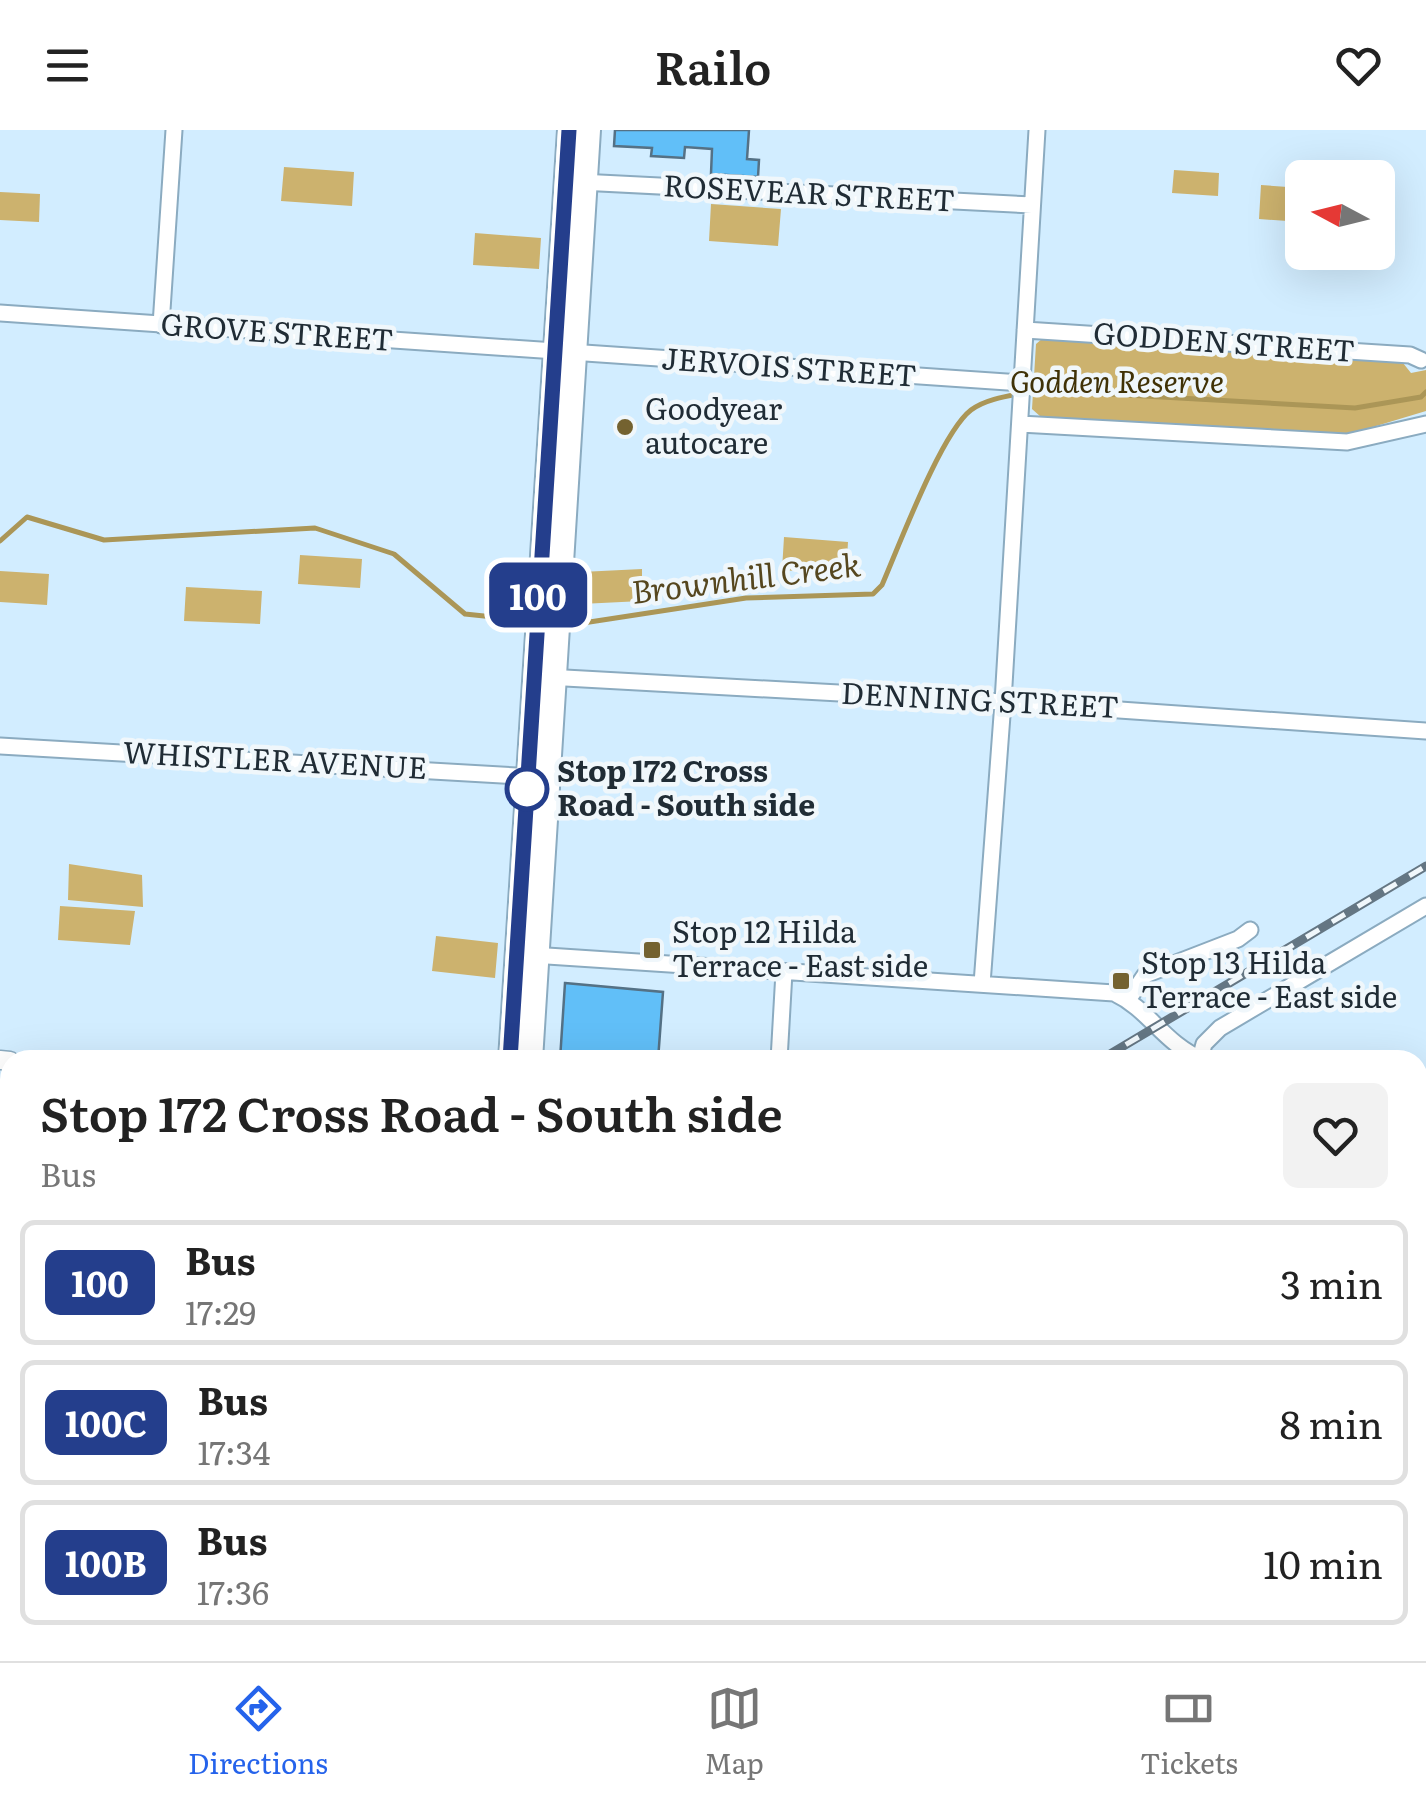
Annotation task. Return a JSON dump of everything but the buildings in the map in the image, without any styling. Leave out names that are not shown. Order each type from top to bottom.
[{"type":"highway","points":[[568,130],[576,182]]},
{"type":"highway","points":[[512,1050],[527,954],[576,182],[588,130]]},
{"type":"highway","points":[[527,954],[531,1050]]},
{"type":"street","points":[[161,324],[174,130]]},
{"type":"street","points":[[982,984],[1003,702],[1036,130]]},
{"type":"street","name":"ROSEVEAR STREET","points":[[576,182],[1032,205]]},
{"type":"street","name":"GROVE STREET","points":[[0,313],[565,353]]},
{"type":"street","name":"GODDEN STREET","points":[[1025,330],[1410,355],[1421,360]]},
{"type":"street","name":"JERVOIS STREET","points":[[565,353],[1022,390]]},
{"type":"street","points":[[1020,424],[1347,442],[1426,424]]},
{"type":"street","name":"DENNING STREET","points":[[544,676],[1426,731]]},
{"type":"street","name":"WHISTLER AVENUE","points":[[0,746],[539,777]]},
{"type":"street","points":[[1203,1050],[1220,1028],[1426,906]]},
{"type":"street","points":[[1128,1000],[1145,974],[1238,940],[1250,930]]},
{"type":"street","points":[[527,954],[1100,992],[1128,1000],[1174,1050]]},
{"type":"street","points":[[780,1050],[784,972]]},
{"type":"green space","points":[[284,167],[354,172],[352,206],[281,201]]},
{"type":"green space","points":[[1174,170],[1219,173],[1218,196],[1172,193]]},
{"type":"green space","points":[[1261,185],[1285,187],[1285,221],[1259,219]]},
{"type":"green space","points":[[0,192],[40,194],[39,222],[0,220]]},
{"type":"green space","points":[[711,204],[781,209],[778,246],[709,241]]},
{"type":"green space","points":[[475,233],[541,238],[539,269],[473,265]]},
{"type":"green space","name":"Godden Reserve","points":[[1043,338],[1403,363],[1411,373],[1426,370],[1426,411],[1343,436],[1041,417],[1032,409],[1036,344]]},
{"type":"green space","points":[[784,537],[848,542],[846,575],[782,570]]},
{"type":"green space","points":[[300,555],[362,559],[360,588],[298,584]]},
{"type":"green space","points":[[642,569],[642,601],[581,604],[581,572]]},
{"type":"green space","points":[[0,571],[49,574],[47,605],[0,602]]},
{"type":"green space","points":[[186,587],[262,591],[260,624],[184,621]]},
{"type":"green space","points":[[69,864],[142,875],[143,907],[68,900]]},
{"type":"green space","points":[[60,906],[135,911],[130,945],[58,940]]},
{"type":"green space","points":[[436,936],[498,943],[495,978],[432,971]]},
{"type":"waterway","name":"Brownhill Creek","points":[[563,623],[746,598],[873,594],[882,585],[947,442],[971,410],[994,399],[1038,390],[1355,408],[1421,397],[1426,392]]},
{"type":"waterway","name":"Brownhill Creek","points":[[0,541],[27,517],[104,540],[315,528],[394,554],[465,614],[532,621]]},
{"type":"railway","points":[[1117,1050],[1426,866]]},
{"type":"bus line","name":"100","points":[[511,1050],[569,130]]},
{"type":"place","name":"Goodyear autocare","points":[[625,427]]},
{"type":"place","name":"Stop 172 Cross Road - South side","points":[[527,789]]},
{"type":"place","name":"Stop 12 Hilda Terrace - East side","points":[[652,950]]},
{"type":"place","name":"Stop 13 Hilda Terrace - East side","points":[[1121,981]]}]
